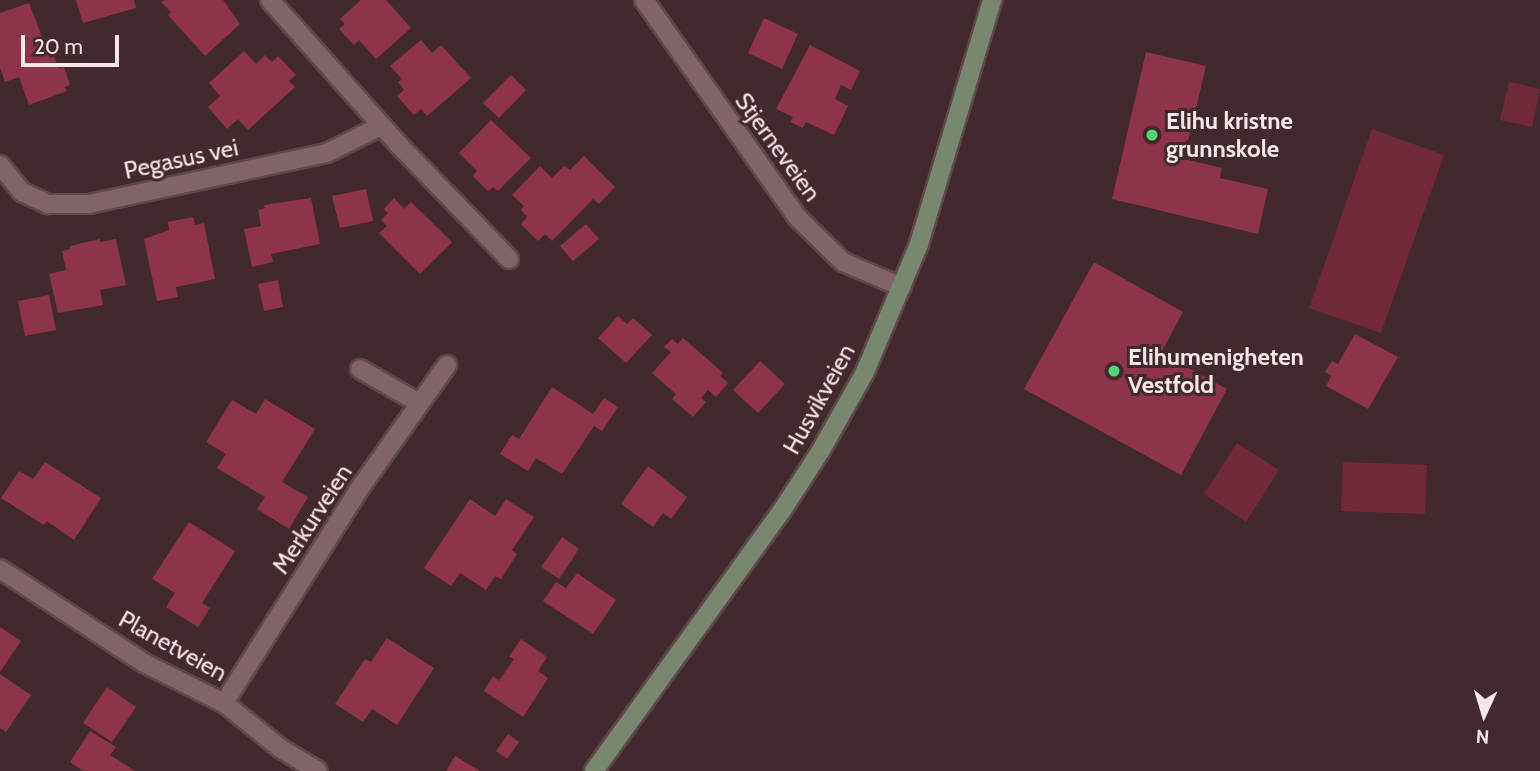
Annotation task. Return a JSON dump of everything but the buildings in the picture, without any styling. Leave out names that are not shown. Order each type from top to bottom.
[{"type":"main road","name":"Husvikveien","points":[[593,771],[723,594],[820,452],[865,372],[919,244],[990,0]]},
{"type":"street","points":[[270,0],[382,126],[509,259]]},
{"type":"street","name":"Stjerneveien","points":[[644,0],[797,217],[843,262],[902,287]]},
{"type":"street","name":"Pegasus vei","points":[[0,165],[22,192],[48,204],[89,204],[327,153],[382,126]]},
{"type":"street","name":"Merkurveien","points":[[224,703],[362,485],[447,365]]},
{"type":"street","points":[[360,369],[419,403]]},
{"type":"street","name":"Planetveien","points":[[0,569],[144,663],[224,703],[279,748],[318,771]]},
{"type":"shaded area","points":[[1509,82],[1540,89],[1532,127],[1500,120]]},
{"type":"shaded area","points":[[1372,129],[1444,155],[1381,333],[1309,308]]},
{"type":"shaded area","points":[[1237,443],[1279,470],[1246,522],[1204,494]]},
{"type":"shaded area","points":[[1343,462],[1427,465],[1425,514],[1341,511]]},
{"type":"place","name":"Elihu kristne grunnskole","points":[[1152,135]]},
{"type":"place","name":"Elihumenigheten Vestfold","points":[[1114,371]]}]
